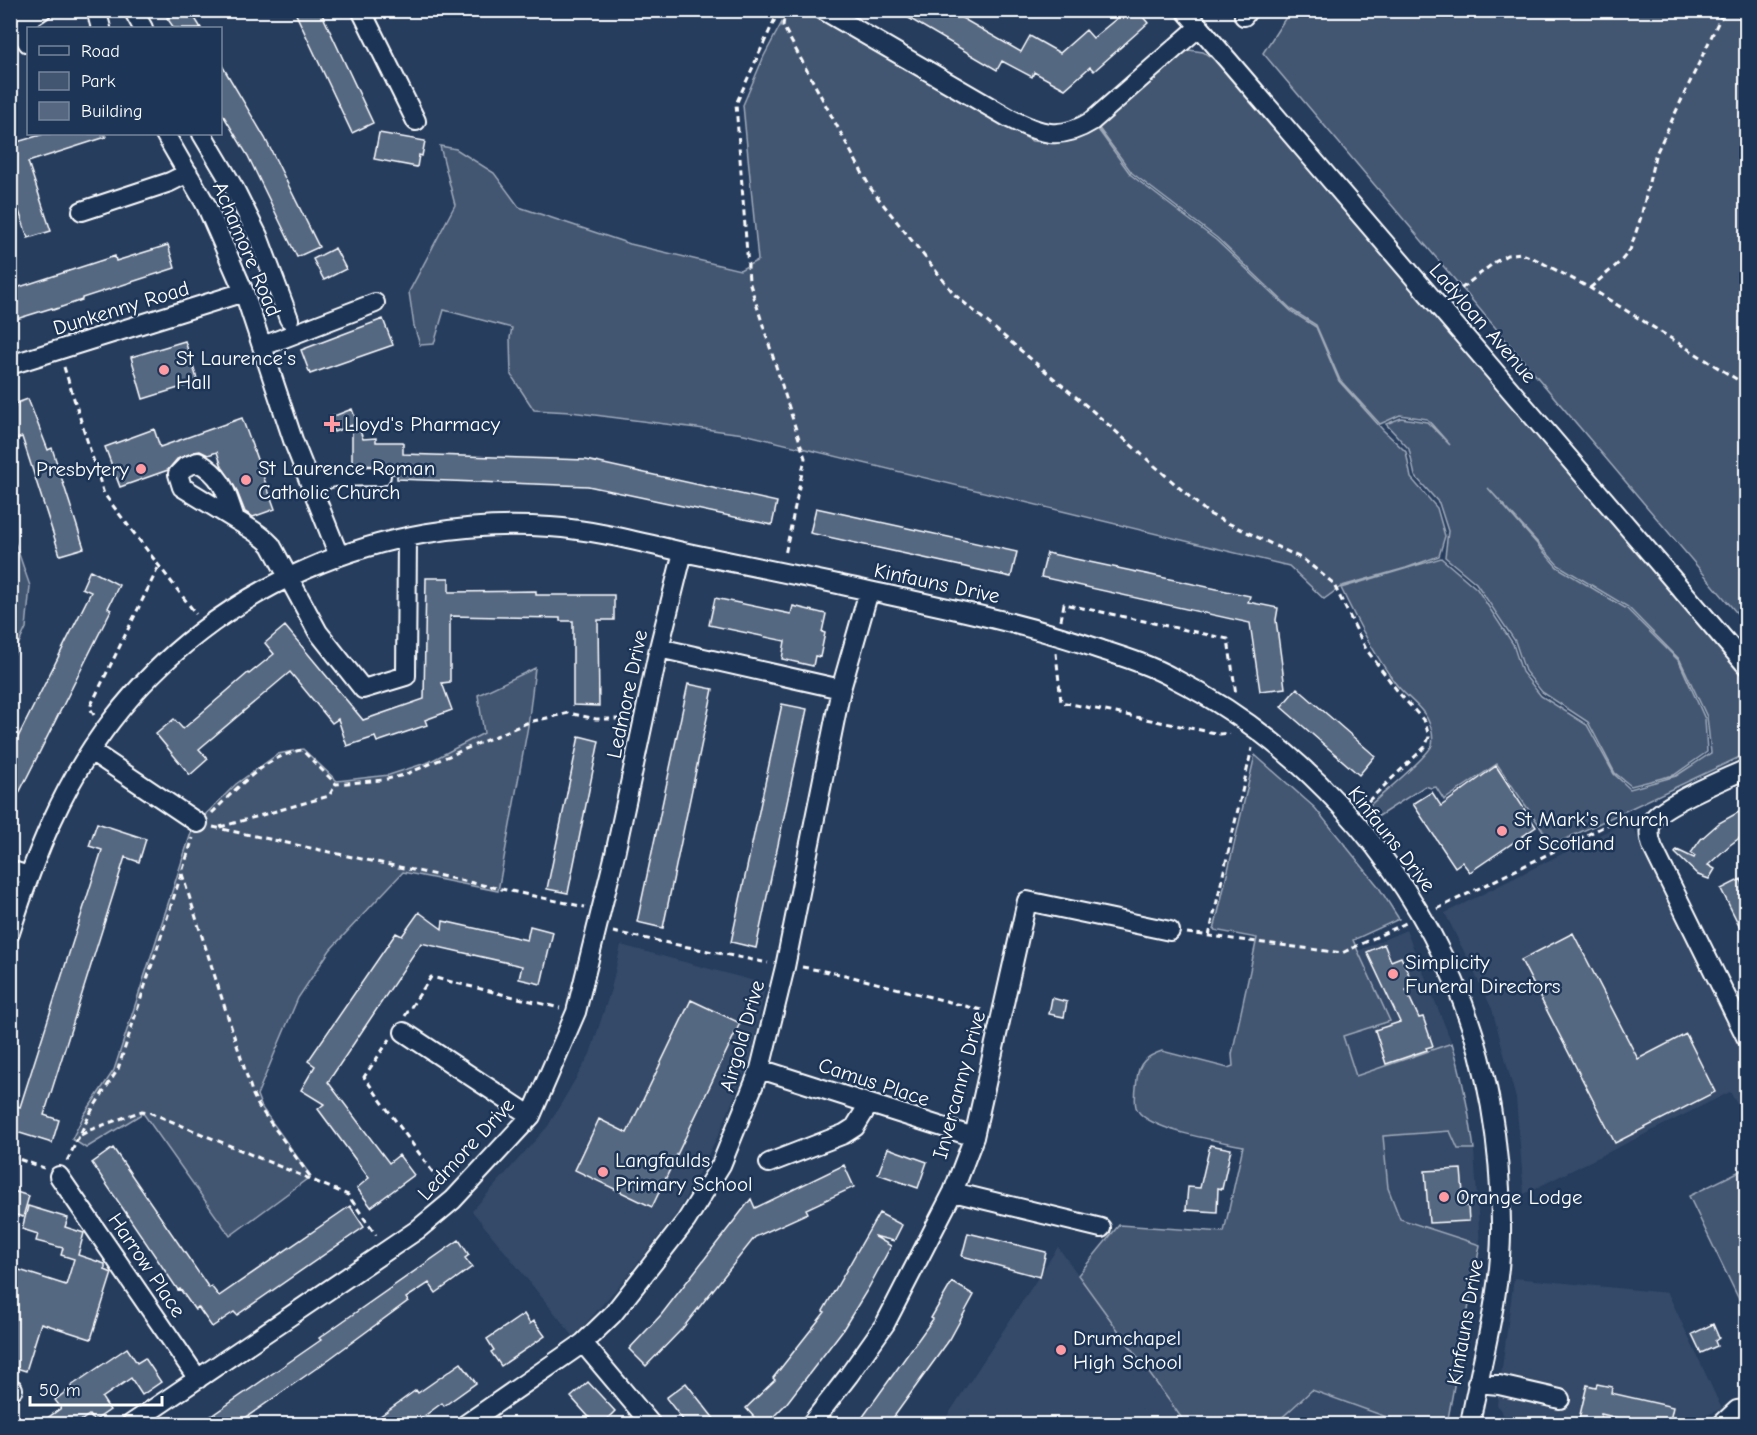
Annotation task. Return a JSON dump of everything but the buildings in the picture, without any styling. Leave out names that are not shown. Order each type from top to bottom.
[{"type":"street","points":[[27,41],[14,20],[42,10]]},
{"type":"street","points":[[96,10],[101,27]]},
{"type":"street","points":[[133,10],[142,27]]},
{"type":"street","points":[[361,10],[416,121]]},
{"type":"street","points":[[823,10],[1009,118],[1032,130],[1049,134],[1065,134],[1092,121],[1199,27]]},
{"type":"street","name":"Ladyloan Avenue","points":[[1185,10],[1746,665]]},
{"type":"street","name":"Achamore Road","points":[[166,135],[206,205],[244,292],[294,443],[339,556]]},
{"type":"street","points":[[203,135],[234,188],[258,236],[289,319]]},
{"type":"street","points":[[82,211],[170,182],[188,173]]},
{"type":"street","points":[[206,205],[234,188]]},
{"type":"street","name":"Dunkenny Road","points":[[10,365],[244,292]]},
{"type":"street","points":[[263,346],[375,303]]},
{"type":"street","points":[[311,485],[333,477],[381,476]]},
{"type":"street","points":[[235,519],[263,536],[271,545],[318,632],[363,689],[406,676],[407,537]]},
{"type":"street","name":"Kinfauns Drive","points":[[10,933],[28,876],[54,815],[107,726],[144,683],[205,627],[273,584],[339,556],[407,537],[445,530],[500,525],[554,527],[606,535],[991,617],[1058,634],[1149,666],[1230,710],[1256,729],[1295,761],[1350,816],[1390,868],[1422,916],[1455,981],[1470,1025],[1490,1096],[1500,1182],[1501,1240],[1495,1304],[1470,1425]]},
{"type":"street","name":"Ledmore Drive","points":[[131,1425],[388,1252],[453,1200],[531,1116],[576,1012],[683,552]]},
{"type":"street","name":"Airgold Drive","points":[[466,1425],[583,1343],[613,1314],[686,1221],[721,1165],[760,1069],[786,967],[841,689],[869,591]]},
{"type":"street","points":[[659,648],[841,689]]},
{"type":"street","points":[[91,751],[198,823]]},
{"type":"street","points":[[1746,769],[1664,809],[1653,820],[1649,831],[1653,848],[1746,1037]]},
{"type":"street","points":[[10,870],[28,876]]},
{"type":"street","name":"Invercanny Drive","points":[[811,1425],[885,1324],[953,1192],[974,1137],[1027,901],[1170,931]]},
{"type":"street","points":[[404,1032],[531,1116]]},
{"type":"street","name":"Camus Place","points":[[760,1069],[974,1137]]},
{"type":"street","points":[[769,1163],[844,1134],[855,1126],[869,1104]]},
{"type":"street","name":"Harrow Place","points":[[59,1176],[198,1379]]},
{"type":"street","points":[[953,1192],[1101,1228]]},
{"type":"street","points":[[583,1343],[651,1425]]},
{"type":"street","points":[[1477,1383],[1499,1385],[1560,1399]]},
{"type":"street","points":[[1722,1425],[1737,1410],[1746,1409]]},
{"type":"path","points":[[779,10],[736,104],[749,281],[805,458],[785,555]]},
{"type":"path","points":[[785,10],[783,26],[871,189],[955,295],[1095,413],[1209,514],[1303,559],[1333,583],[1366,649],[1428,729],[1425,747],[1364,805]]},
{"type":"path","points":[[1590,288],[1620,262],[1629,250],[1641,218],[1655,156],[1724,10]]},
{"type":"path","points":[[1741,10],[1746,22]]},
{"type":"path","points":[[1439,307],[1495,262],[1507,255],[1520,253],[1590,288],[1746,385]]},
{"type":"path","points":[[59,351],[104,494],[205,627]]},
{"type":"path","points":[[107,726],[92,713],[91,705],[159,566]]},
{"type":"path","points":[[1209,936],[1256,729],[1220,734],[1061,702],[1055,650],[1064,604],[1228,639],[1236,695],[1230,710]]},
{"type":"path","points":[[10,1156],[39,1165],[59,1176],[92,1110],[118,1069],[198,823],[278,756],[302,750],[336,784],[383,780],[404,775],[529,722],[569,713],[596,719],[644,719]]},
{"type":"path","points":[[218,828],[329,796],[336,784]]},
{"type":"path","points":[[198,823],[601,911]]},
{"type":"path","points":[[182,872],[253,1095],[259,1107],[313,1180]]},
{"type":"path","points":[[625,935],[766,963]]},
{"type":"path","points":[[786,967],[845,975],[1001,1015]]},
{"type":"path","points":[[79,1136],[136,1113],[149,1112],[348,1195],[388,1252]]},
{"type":"shaded area","points":[[1629,820],[1746,1059],[1746,1100],[1737,1104],[1730,1092],[1524,1194],[1516,1099],[1492,1009],[1445,913]]},
{"type":"shaded area","points":[[1406,930],[1452,1043],[1356,1076],[1343,1036],[1389,1021],[1358,951]]},
{"type":"shaded area","name":"Langfaulds Primary School","points":[[621,945],[766,984],[751,1058],[719,1134],[678,1212],[625,1279],[574,1337],[472,1211],[548,1126],[590,1054],[611,989]]},
{"type":"shaded area","points":[[1450,1131],[1458,1149],[1474,1149],[1480,1245],[1400,1219],[1388,1188],[1383,1135]]},
{"type":"shaded area","name":"Drumchapel High School","points":[[1058,1247],[1186,1424],[942,1424]]},
{"type":"shaded area","points":[[1514,1278],[1668,1293],[1722,1409],[1684,1424],[1542,1424],[1505,1417],[1497,1405]]},
{"type":"shaded area","points":[[1312,1390],[1406,1424],[1275,1424]]},
{"type":"green space","points":[[788,11],[803,11],[845,32],[1032,141],[1066,141],[1081,137],[1097,128],[1131,175],[1216,240],[1292,312],[1316,327],[1339,381],[1406,452],[1411,478],[1437,508],[1445,536],[1439,556],[1342,586],[1324,599],[1289,566],[744,434],[571,412],[534,410],[511,375],[512,328],[444,310],[434,344],[420,345],[414,326],[409,292],[455,205],[440,146],[456,149],[494,173],[519,207],[630,244],[740,270],[758,260],[743,105],[764,56]]},
{"type":"green space","points":[[1290,11],[1746,11],[1746,624],[1263,53]]},
{"type":"green space","points":[[1189,50],[1203,52],[1215,60],[1746,675],[1746,754],[1553,845],[1497,764],[1444,800],[1436,787],[1425,786],[1379,816],[1369,806],[1429,751],[1432,745],[1432,735],[1430,724],[1424,713],[1400,688],[1380,661],[1341,588],[1441,558],[1477,589],[1513,644],[1522,672],[1541,696],[1587,725],[1614,774],[1630,789],[1676,776],[1711,753],[1707,717],[1680,660],[1628,607],[1558,565],[1488,488],[1557,567],[1627,609],[1679,661],[1705,719],[1707,752],[1674,775],[1631,786],[1615,773],[1588,722],[1542,692],[1525,671],[1515,641],[1476,583],[1445,557],[1448,531],[1439,503],[1415,476],[1409,449],[1386,424],[1401,418],[1427,422],[1450,445],[1427,419],[1400,415],[1380,424],[1340,380],[1316,325],[1292,310],[1217,238],[1132,173],[1098,127]]},
{"type":"green space","points":[[10,528],[30,586],[26,628],[11,660]]},
{"type":"green space","points":[[535,668],[528,726],[498,891],[403,872],[330,950],[298,998],[257,1095],[262,1108],[311,1176],[230,1236],[143,1113],[86,1148],[72,1139],[84,1115],[114,1070],[193,827],[236,784],[278,754],[303,749],[337,781],[389,775],[429,762],[484,733],[478,695]]},
{"type":"green space","points":[[1255,755],[1315,808],[1378,886],[1399,919],[1353,940],[1390,1021],[1343,1036],[1356,1076],[1452,1043],[1456,1056],[1474,1149],[1458,1149],[1450,1131],[1383,1136],[1388,1188],[1400,1219],[1480,1245],[1447,1424],[1406,1424],[1312,1390],[1275,1424],[1186,1424],[1078,1275],[1119,1225],[1224,1232],[1243,1146],[1201,1138],[1153,1122],[1142,1115],[1136,1107],[1135,1093],[1141,1064],[1152,1055],[1162,1051],[1228,1068],[1233,1066],[1232,1054],[1257,938],[1214,930]]},
{"type":"green space","points":[[1746,1168],[1746,1314],[1689,1196]]},
{"type":"place","name":"St Laurence's Hall","points":[[164,370]]},
{"type":"place","name":"Lloyd's Pharmacy","points":[[332,424]]},
{"type":"place","name":"Presbytery","points":[[141,469]]},
{"type":"place","name":"St Laurence Roman Catholic Church","points":[[246,480]]},
{"type":"place","name":"St Mark's Church of Scotland","points":[[1502,831]]},
{"type":"place","name":"Simplicity Funeral Directors","points":[[1393,974]]},
{"type":"place","name":"Langfaulds Primary School","points":[[603,1172]]},
{"type":"place","name":"Orange Lodge","points":[[1444,1197]]},
{"type":"place","name":"Drumchapel High School","points":[[1061,1350]]}]
